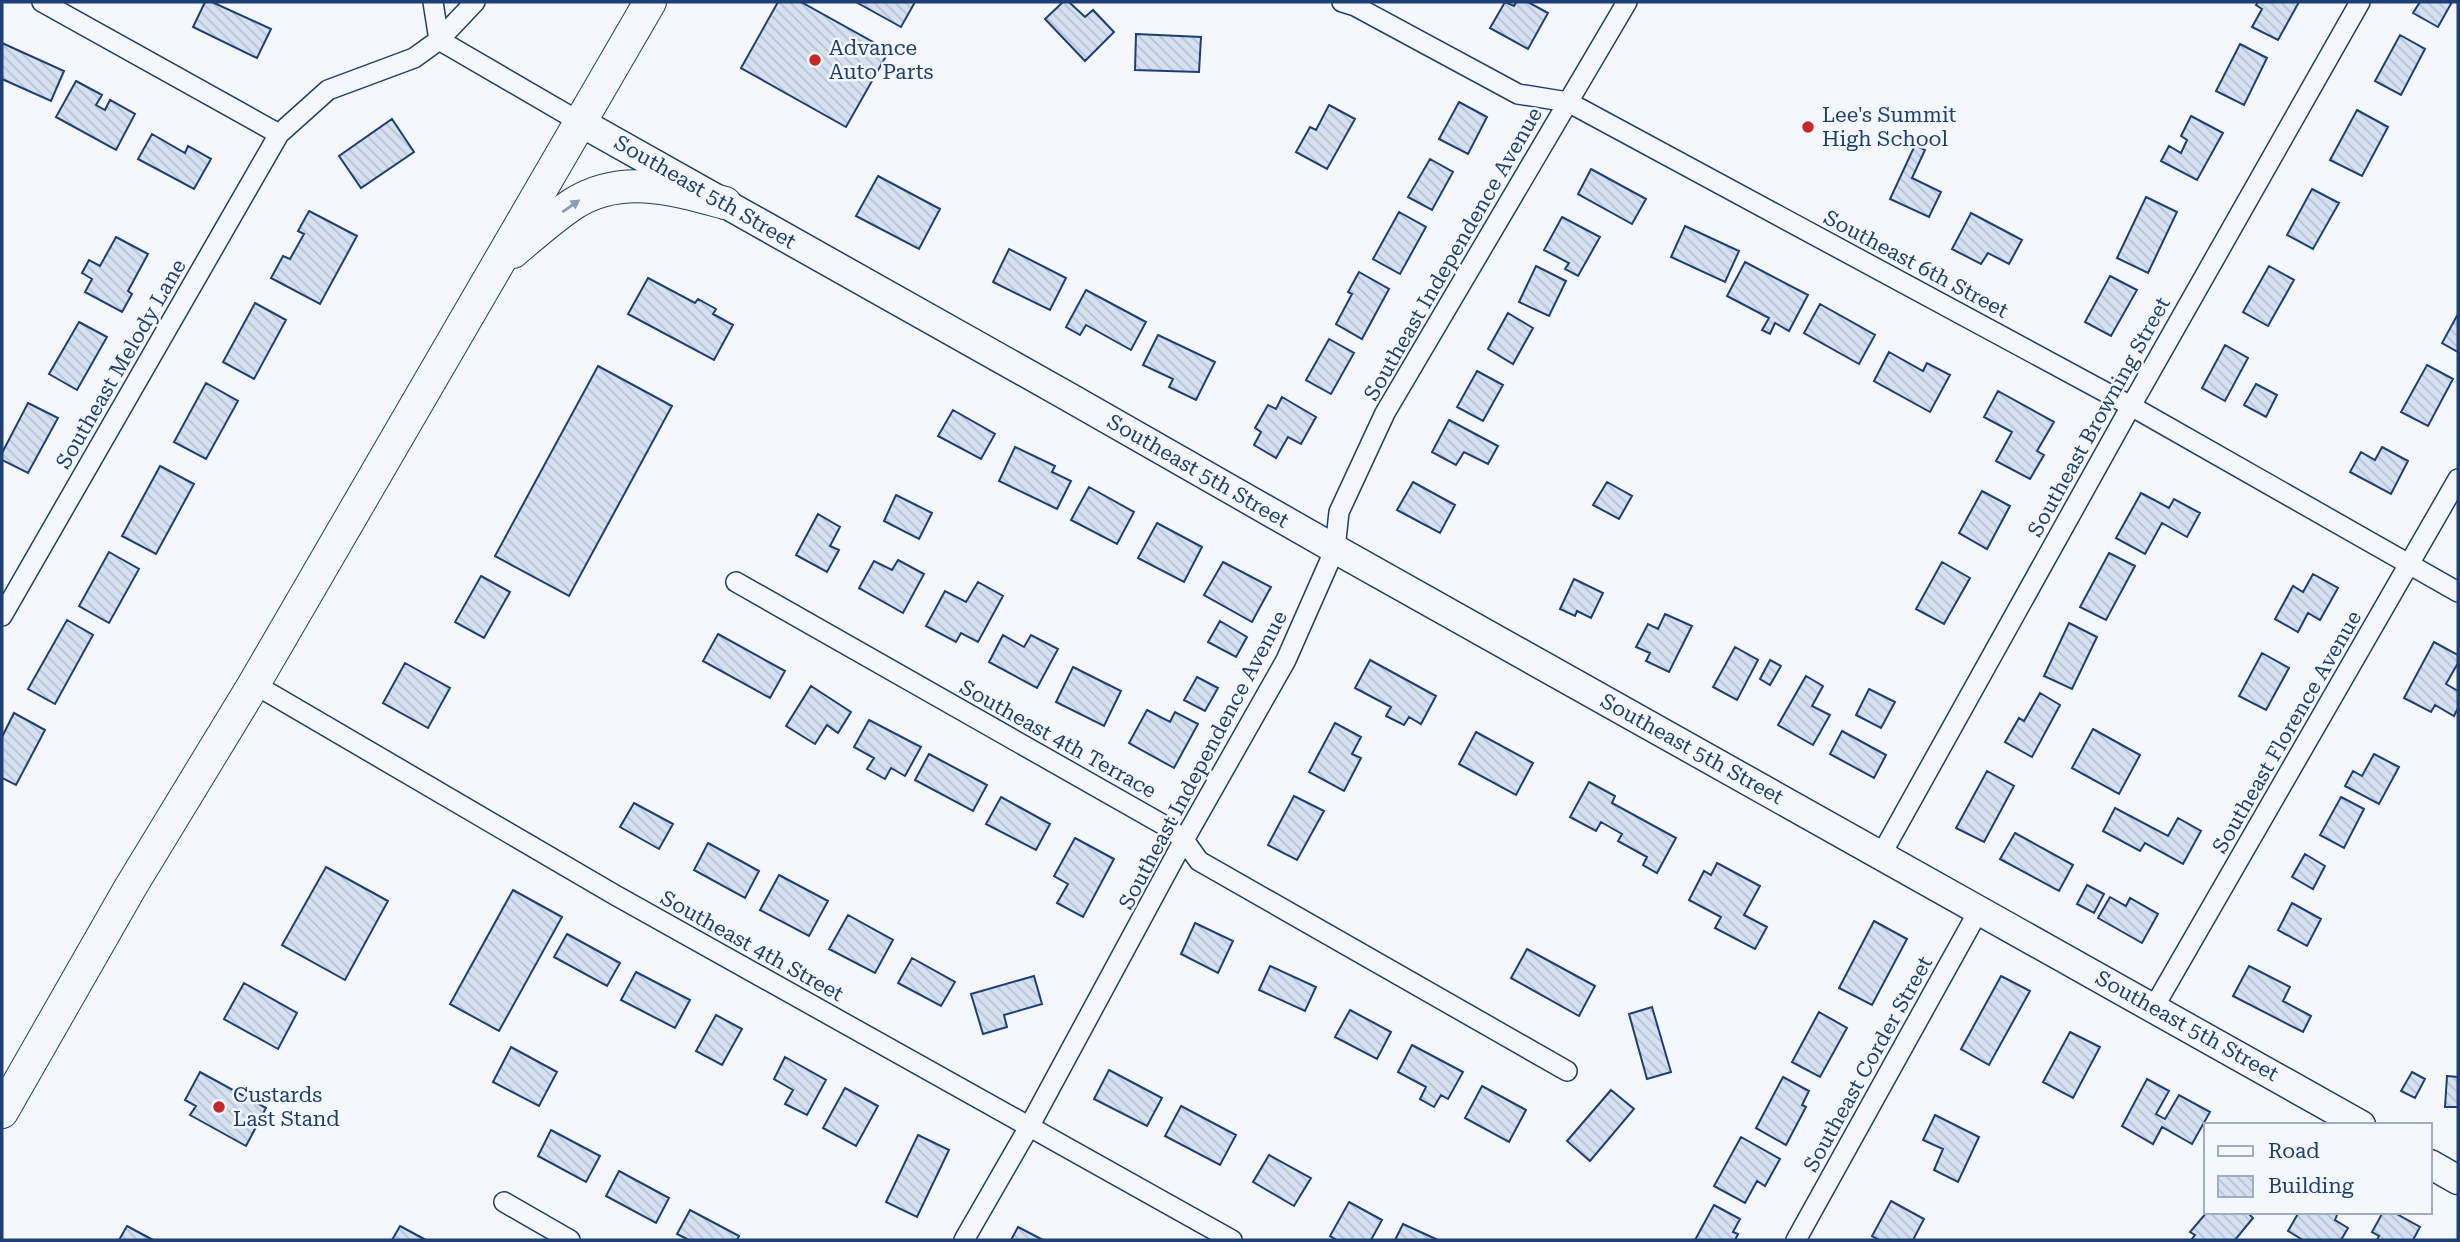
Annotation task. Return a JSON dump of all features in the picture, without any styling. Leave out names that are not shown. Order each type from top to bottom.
[{"type":"main road","points":[[2,1112],[130,888],[254,684],[650,2]]},
{"type":"main road","points":[[498,264],[571,205],[606,189],[639,185],[659,187],[725,203]]},
{"type":"street","points":[[42,2],[279,134],[328,90],[414,58],[439,40],[475,2]]},
{"type":"street","points":[[433,2],[439,40]]},
{"type":"street","name":"Southeast 6th Street","points":[[1342,2],[1355,6],[1517,94],[1568,102],[2131,406],[2458,592]]},
{"type":"street","name":"Southeast Independence Avenue","points":[[964,1240],[1029,1127],[1184,839],[1286,660],[1335,550],[1339,512],[1385,413],[1627,2]]},
{"type":"street","name":"Southeast Browning Street","points":[[1881,855],[2360,2]]},
{"type":"street","name":"Southeast 5th Street","points":[[439,40],[1335,550],[2357,1123]]},
{"type":"street","name":"Southeast Melody Lane","points":[[2,616],[279,134]]},
{"type":"street","name":"Southeast Florence Avenue","points":[[2154,1007],[2458,479]]},
{"type":"street","name":"Southeast 4th Terrace","points":[[736,582],[1170,828],[1184,839],[1199,861],[1567,1071]]},
{"type":"street","name":"Southeast 4th Street","points":[[254,684],[615,895],[1232,1240]]},
{"type":"street","name":"Southeast Corder Street","points":[[1797,1240],[1979,910]]},
{"type":"street","points":[[2432,1165],[2458,1180]]},
{"type":"street","points":[[504,1202],[570,1240]]},
{"type":"building","points":[[205,2],[212,2],[271,29],[257,58],[193,27]]},
{"type":"building","name":"Advance Auto Parts","points":[[778,2],[801,2],[889,51],[846,127],[741,68]]},
{"type":"building","points":[[856,2],[915,2],[901,27]]},
{"type":"building","points":[[1063,2],[1069,2],[1085,17],[1093,10],[1114,32],[1085,61],[1045,19]]},
{"type":"building","points":[[1505,2],[1514,6],[1516,2],[1528,2],[1548,13],[1528,49],[1490,28]]},
{"type":"building","points":[[2258,2],[2299,2],[2278,40],[2252,27],[2262,9],[2256,5]]},
{"type":"building","points":[[2420,2],[2452,2],[2438,27],[2413,13]]},
{"type":"building","points":[[1136,34],[1201,37],[1199,72],[1135,70]]},
{"type":"building","points":[[2400,35],[2425,49],[2401,95],[2375,81]]},
{"type":"building","points":[[2,43],[64,71],[51,101],[2,79]]},
{"type":"building","points":[[2240,44],[2267,58],[2244,105],[2216,91]]},
{"type":"building","points":[[76,81],[102,95],[96,105],[105,110],[110,100],[135,114],[116,150],[56,117]]},
{"type":"building","points":[[1459,102],[1487,117],[1468,154],[1439,139]]},
{"type":"building","points":[[1329,105],[1355,119],[1327,169],[1296,152],[1310,127],[1316,130]]},
{"type":"building","points":[[2357,110],[2388,127],[2362,176],[2330,160]]},
{"type":"building","points":[[2191,116],[2223,133],[2197,180],[2161,161],[2169,146],[2181,153],[2187,140],[2181,136]]},
{"type":"building","points":[[392,119],[414,152],[361,188],[339,156]]},
{"type":"building","points":[[152,134],[185,153],[188,146],[211,159],[194,189],[138,159]]},
{"type":"building","points":[[1915,145],[1925,150],[1912,178],[1941,192],[1929,217],[1890,199]]},
{"type":"building","points":[[1430,159],[1453,172],[1432,210],[1408,197]]},
{"type":"building","points":[[1591,169],[1646,199],[1632,224],[1578,194]]},
{"type":"building","points":[[878,176],[940,209],[919,249],[856,216]]},
{"type":"building","points":[[2312,189],[2339,203],[2313,249],[2287,235]]},
{"type":"building","points":[[2146,197],[2177,212],[2148,273],[2117,258]]},
{"type":"building","points":[[309,211],[357,236],[320,304],[271,278],[283,256],[290,259],[304,234],[298,231]]},
{"type":"building","points":[[1399,212],[1426,227],[1400,274],[1373,259]]},
{"type":"building","points":[[1971,213],[2022,240],[2009,264],[1988,253],[1981,264],[1952,249]]},
{"type":"building","points":[[1562,217],[1600,237],[1578,276],[1565,269],[1569,263],[1544,250]]},
{"type":"building","points":[[1685,226],[1739,251],[1725,282],[1671,257]]},
{"type":"building","points":[[116,237],[148,254],[128,291],[132,294],[122,312],[85,292],[92,279],[82,273],[89,260],[100,266]]},
{"type":"building","points":[[1009,249],[1066,278],[1050,310],[993,282]]},
{"type":"building","points":[[1745,262],[1808,295],[1789,331],[1775,323],[1770,334],[1762,330],[1769,318],[1727,296]]},
{"type":"building","points":[[1536,266],[1566,281],[1549,316],[1519,302]]},
{"type":"building","points":[[2269,266],[2294,280],[2268,326],[2243,312]]},
{"type":"building","points":[[1359,272],[1389,289],[1362,339],[1336,324],[1352,294],[1348,292]]},
{"type":"building","points":[[2110,276],[2137,290],[2111,336],[2085,322]]},
{"type":"building","points":[[648,278],[695,303],[698,299],[716,309],[713,314],[733,325],[714,360],[628,314]]},
{"type":"building","points":[[1086,290],[1146,322],[1131,350],[1086,325],[1080,335],[1066,327]]},
{"type":"building","points":[[255,303],[286,320],[254,379],[223,362]]},
{"type":"building","points":[[1820,304],[1875,335],[1859,364],[1804,333]]},
{"type":"building","points":[[1508,313],[1533,328],[1513,364],[1488,349]]},
{"type":"building","points":[[2458,314],[2458,352],[2442,343]]},
{"type":"building","points":[[79,322],[107,337],[77,390],[49,374]]},
{"type":"building","points":[[1158,335],[1215,362],[1196,400],[1169,387],[1173,379],[1143,365]]},
{"type":"building","points":[[1329,339],[1354,353],[1331,394],[1306,380]]},
{"type":"building","points":[[2225,345],[2248,358],[2225,401],[2202,388]]},
{"type":"building","points":[[1889,352],[1923,371],[1927,363],[1950,375],[1930,412],[1874,381]]},
{"type":"building","points":[[2427,365],[2453,379],[2428,426],[2401,412]]},
{"type":"building","points":[[598,366],[672,406],[569,596],[495,556]]},
{"type":"building","points":[[1477,371],[1503,385],[1483,421],[1457,407]]},
{"type":"building","points":[[206,383],[238,401],[206,459],[174,442]]},
{"type":"building","points":[[2256,384],[2277,395],[2266,417],[2244,405]]},
{"type":"building","points":[[1998,391],[2054,422],[2037,451],[2044,455],[2030,479],[1996,461],[2012,432],[1984,417]]},
{"type":"building","points":[[1282,397],[1316,417],[1301,444],[1288,437],[1276,458],[1254,445],[1261,432],[1255,428],[1268,405],[1276,409]]},
{"type":"building","points":[[28,403],[58,418],[28,473],[2,460],[2,453]]},
{"type":"building","points":[[953,410],[995,434],[981,459],[938,436]]},
{"type":"building","points":[[1449,420],[1498,446],[1488,464],[1464,452],[1456,465],[1432,452]]},
{"type":"building","points":[[1015,447],[1055,466],[1052,472],[1071,481],[1057,509],[999,481]]},
{"type":"building","points":[[2382,447],[2408,461],[2391,494],[2350,472],[2361,452],[2375,460]]},
{"type":"building","points":[[160,466],[194,484],[156,554],[122,536]]},
{"type":"building","points":[[1413,482],[1455,505],[1440,533],[1397,510]]},
{"type":"building","points":[[1607,482],[1632,496],[1619,519],[1593,505]]},
{"type":"building","points":[[1089,487],[1134,512],[1117,544],[1071,520]]},
{"type":"building","points":[[1982,491],[2010,506],[1987,549],[1959,533]]},
{"type":"building","points":[[2141,493],[2169,508],[2174,499],[2200,513],[2187,537],[2162,523],[2145,554],[2116,538]]},
{"type":"building","points":[[896,495],[932,513],[919,539],[884,521]]},
{"type":"building","points":[[818,514],[840,527],[830,546],[839,550],[827,572],[796,555]]},
{"type":"building","points":[[1157,523],[1202,547],[1184,582],[1138,558]]},
{"type":"building","points":[[109,552],[139,569],[109,623],[79,606]]},
{"type":"building","points":[[2109,553],[2135,566],[2106,620],[2080,607]]},
{"type":"building","points":[[898,560],[924,574],[903,613],[859,588],[874,561],[892,570]]},
{"type":"building","points":[[1223,562],[1271,587],[1252,622],[1204,595]]},
{"type":"building","points":[[1942,562],[1970,578],[1944,624],[1916,609]]},
{"type":"building","points":[[2313,574],[2338,588],[2320,620],[2308,613],[2298,632],[2275,619],[2293,586],[2303,592]]},
{"type":"building","points":[[481,576],[510,592],[484,638],[455,622]]},
{"type":"building","points":[[1574,579],[1603,593],[1591,618],[1577,611],[1575,616],[1560,609]]},
{"type":"building","points":[[978,582],[1003,596],[978,642],[961,633],[956,642],[926,626],[945,591],[966,602]]},
{"type":"building","points":[[1665,614],[1692,626],[1669,672],[1646,661],[1650,653],[1636,647],[1648,624],[1658,629]]},
{"type":"building","points":[[67,620],[93,635],[55,704],[28,689]]},
{"type":"building","points":[[1220,621],[1247,637],[1236,657],[1208,642]]},
{"type":"building","points":[[2069,623],[2097,637],[2072,689],[2044,676]]},
{"type":"building","points":[[718,634],[785,671],[770,698],[703,661]]},
{"type":"building","points":[[1003,635],[1024,647],[1031,635],[1058,649],[1037,688],[989,662]]},
{"type":"building","points":[[2434,642],[2458,655],[2458,663],[2446,684],[2458,691],[2458,708],[2454,716],[2435,705],[2431,712],[2404,698]]},
{"type":"building","points":[[1735,647],[1758,660],[1737,700],[1713,687]]},
{"type":"building","points":[[2262,653],[2289,668],[2266,710],[2239,696]]},
{"type":"building","points":[[1370,660],[1436,696],[1421,724],[1409,717],[1404,725],[1386,716],[1391,707],[1355,688]]},
{"type":"building","points":[[1770,660],[1781,666],[1770,685],[1760,679]]},
{"type":"building","points":[[405,663],[450,688],[428,728],[383,703]]},
{"type":"building","points":[[1073,667],[1121,691],[1104,726],[1056,702]]},
{"type":"building","points":[[1806,676],[1823,686],[1812,706],[1830,715],[1813,745],[1778,725]]},
{"type":"building","points":[[1197,677],[1218,688],[1205,711],[1184,700]]},
{"type":"building","points":[[811,686],[851,712],[838,733],[827,725],[815,744],[786,726]]},
{"type":"building","points":[[1869,689],[1895,702],[1881,728],[1856,715]]},
{"type":"building","points":[[2040,693],[2060,705],[2032,757],[2005,742],[2019,718],[2024,721]]},
{"type":"building","points":[[1147,710],[1170,722],[1175,712],[1198,724],[1174,768],[1129,743]]},
{"type":"building","points":[[14,713],[45,730],[16,785],[2,778],[2,737]]},
{"type":"building","points":[[869,720],[921,747],[905,776],[891,768],[885,779],[867,769],[874,758],[854,747]]},
{"type":"building","points":[[1335,723],[1361,737],[1352,754],[1361,758],[1344,791],[1309,772]]},
{"type":"building","points":[[2093,729],[2140,755],[2119,794],[2072,768]]},
{"type":"building","points":[[1842,731],[1886,755],[1874,778],[1830,754]]},
{"type":"building","points":[[1476,732],[1533,763],[1516,795],[1459,764]]},
{"type":"building","points":[[929,754],[987,785],[973,811],[915,780]]},
{"type":"building","points":[[2374,754],[2399,767],[2379,804],[2345,786],[2353,771],[2362,776]]},
{"type":"building","points":[[1987,771],[2014,786],[1984,842],[1956,828]]},
{"type":"building","points":[[1589,782],[1615,796],[1612,803],[1676,838],[1657,873],[1643,865],[1647,857],[1618,841],[1622,834],[1601,822],[1596,831],[1570,817]]},
{"type":"building","points":[[1294,796],[1324,811],[1297,860],[1268,845]]},
{"type":"building","points":[[1001,797],[1050,824],[1036,850],[986,824]]},
{"type":"building","points":[[2341,797],[2364,809],[2344,848],[2320,835]]},
{"type":"building","points":[[634,803],[673,824],[659,849],[620,827]]},
{"type":"building","points":[[2115,808],[2168,836],[2178,818],[2201,831],[2183,864],[2145,843],[2140,851],[2103,831]]},
{"type":"building","points":[[2015,833],[2073,865],[2059,891],[2000,859]]},
{"type":"building","points":[[1075,838],[1114,859],[1083,917],[1057,903],[1068,884],[1054,876]]},
{"type":"building","points":[[708,843],[759,871],[745,898],[694,870]]},
{"type":"building","points":[[2305,854],[2325,866],[2313,889],[2292,877]]},
{"type":"building","points":[[1717,863],[1760,886],[1744,915],[1767,927],[1755,949],[1715,928],[1721,917],[1689,900],[1704,871],[1711,875]]},
{"type":"building","points":[[326,867],[388,901],[345,980],[282,945]]},
{"type":"building","points":[[779,875],[828,901],[809,936],[760,910]]},
{"type":"building","points":[[2087,885],[2104,894],[2094,913],[2077,904]]},
{"type":"building","points":[[513,890],[562,917],[499,1031],[450,1004]]},
{"type":"building","points":[[2110,897],[2126,906],[2130,898],[2158,914],[2142,943],[2098,918]]},
{"type":"building","points":[[2292,903],[2321,919],[2307,946],[2278,930]]},
{"type":"building","points":[[848,915],[893,940],[875,973],[829,949]]},
{"type":"building","points":[[1874,921],[1907,939],[1872,1005],[1839,988]]},
{"type":"building","points":[[1195,923],[1233,941],[1218,973],[1181,954]]},
{"type":"building","points":[[567,934],[620,963],[607,986],[554,957]]},
{"type":"building","points":[[1527,949],[1595,986],[1579,1016],[1511,978]]},
{"type":"building","points":[[912,958],[955,982],[941,1006],[898,983]]},
{"type":"building","points":[[1270,966],[1316,987],[1305,1011],[1259,990]]},
{"type":"building","points":[[2249,966],[2290,987],[2283,1001],[2311,1016],[2303,1032],[2233,996]]},
{"type":"building","points":[[636,972],[690,1000],[675,1028],[621,1000]]},
{"type":"building","points":[[1034,976],[1042,1004],[1004,1015],[1007,1027],[983,1034],[971,994]]},
{"type":"building","points":[[2001,976],[2030,991],[1989,1065],[1961,1049]]},
{"type":"building","points":[[244,983],[297,1013],[278,1049],[224,1019]]},
{"type":"building","points":[[1652,1007],[1671,1072],[1647,1079],[1629,1014]]},
{"type":"building","points":[[1350,1010],[1391,1032],[1377,1059],[1335,1037]]},
{"type":"building","points":[[1819,1012],[1847,1028],[1820,1077],[1792,1062]]},
{"type":"building","points":[[716,1015],[742,1029],[722,1065],[696,1051]]},
{"type":"building","points":[[2070,1032],[2100,1047],[2073,1098],[2043,1082]]},
{"type":"building","points":[[1412,1045],[1463,1072],[1448,1099],[1441,1095],[1434,1107],[1420,1099],[1426,1087],[1398,1072]]},
{"type":"building","points":[[511,1047],[557,1072],[539,1106],[493,1082]]},
{"type":"building","points":[[785,1057],[826,1080],[807,1115],[785,1104],[793,1090],[774,1079]]},
{"type":"building","points":[[1109,1070],[1162,1098],[1147,1126],[1094,1099]]},
{"type":"building","points":[[200,1072],[266,1108],[246,1146],[190,1115],[196,1106],[185,1100]]},
{"type":"building","points":[[2412,1072],[2425,1079],[2415,1098],[2401,1091]]},
{"type":"building","points":[[2447,1076],[2458,1077],[2458,1107],[2445,1107]]},
{"type":"building","points":[[1783,1077],[1809,1091],[1802,1105],[1806,1107],[1786,1145],[1756,1128]]},
{"type":"building","points":[[2147,1079],[2169,1091],[2156,1114],[2165,1119],[2179,1095],[2210,1112],[2192,1144],[2162,1127],[2153,1144],[2122,1126]]},
{"type":"building","points":[[1482,1086],[1526,1110],[1509,1142],[1465,1118]]},
{"type":"building","points":[[845,1088],[878,1106],[856,1146],[823,1128]]},
{"type":"building","points":[[1611,1090],[1634,1109],[1590,1161],[1567,1141]]},
{"type":"building","points":[[1181,1106],[1236,1135],[1220,1165],[1165,1136]]},
{"type":"building","points":[[1935,1115],[1979,1137],[1958,1182],[1934,1170],[1943,1149],[1923,1140]]},
{"type":"building","points":[[551,1130],[600,1156],[586,1182],[538,1156]]},
{"type":"building","points":[[918,1135],[949,1150],[917,1217],[886,1202]]},
{"type":"building","points":[[1741,1137],[1780,1159],[1765,1186],[1757,1181],[1745,1203],[1714,1186]]},
{"type":"building","points":[[1269,1155],[1311,1178],[1294,1206],[1253,1182]]},
{"type":"building","points":[[619,1171],[669,1198],[656,1223],[606,1196]]},
{"type":"building","points":[[1891,1201],[1924,1219],[1913,1240],[1879,1240],[1872,1236]]},
{"type":"building","points":[[1349,1202],[1382,1220],[1371,1240],[1337,1240],[1330,1236]]},
{"type":"building","points":[[1714,1205],[1740,1219],[1733,1232],[1738,1234],[1735,1240],[1695,1240]]},
{"type":"building","points":[[690,1210],[739,1236],[737,1240],[689,1240],[677,1234]]},
{"type":"building","points":[[2205,1214],[2249,1214],[2253,1218],[2235,1240],[2191,1240],[2195,1235],[2190,1232]]},
{"type":"building","points":[[2298,1214],[2335,1214],[2335,1220],[2348,1228],[2341,1240],[2303,1240],[2288,1231]]},
{"type":"building","points":[[2382,1214],[2397,1214],[2420,1227],[2413,1240],[2377,1240],[2379,1236],[2372,1232]]},
{"type":"building","points":[[1403,1224],[1438,1240],[1395,1240]]},
{"type":"building","points":[[127,1226],[153,1240],[119,1240]]},
{"type":"building","points":[[400,1226],[426,1240],[392,1240]]},
{"type":"building","points":[[1018,1227],[1043,1240],[1011,1240]]},
{"type":"place","name":"Advance Auto Parts","points":[[815,60]]},
{"type":"place","name":"Lee's Summit High School","points":[[1808,127]]},
{"type":"place","name":"Custards Last Stand","points":[[219,1107]]}]
